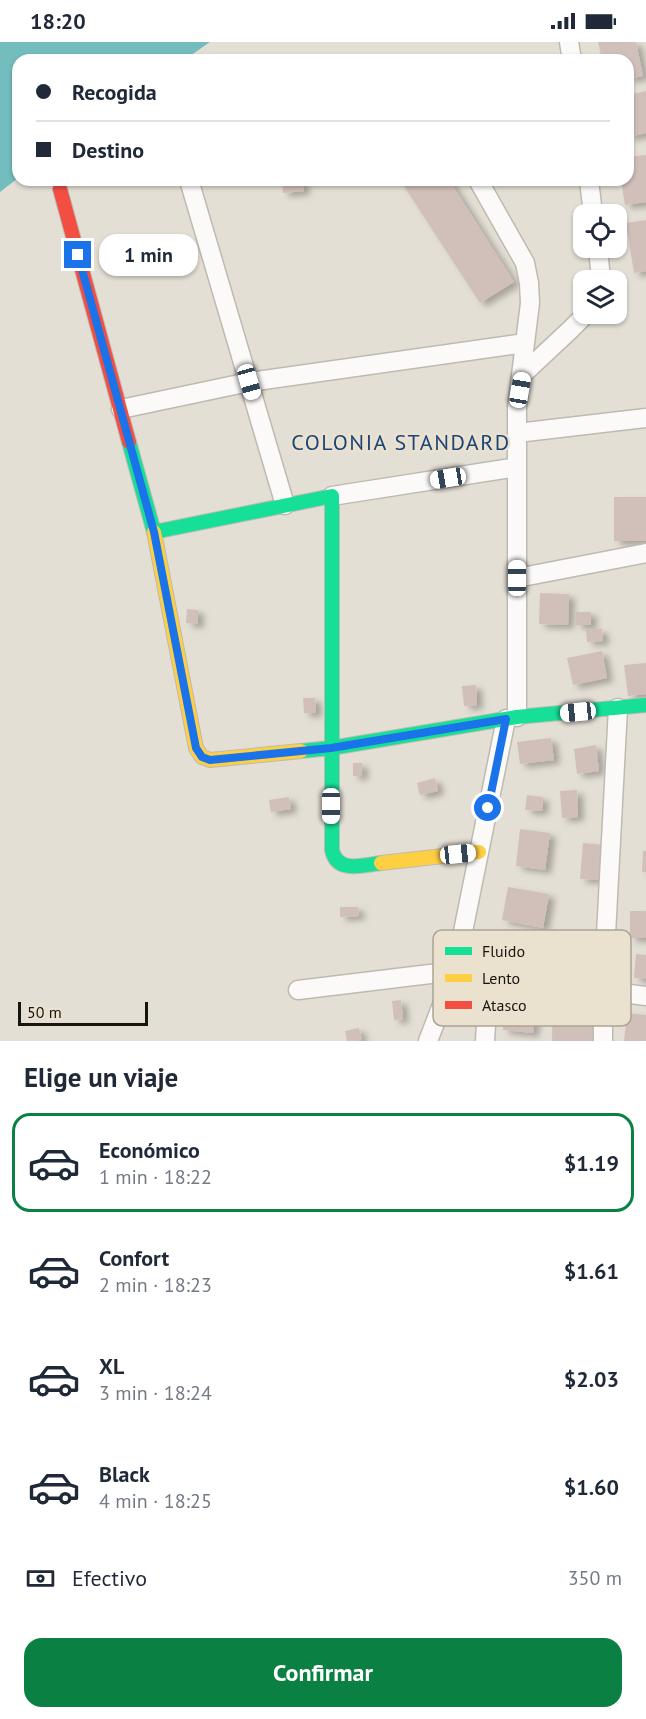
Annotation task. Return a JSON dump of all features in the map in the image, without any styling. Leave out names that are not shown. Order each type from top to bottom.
[{"type":"street","points":[[191,186],[285,505]]},
{"type":"street","points":[[463,930],[479,852],[512,718],[517,578],[517,407],[523,374],[530,303],[525,263],[481,186]]},
{"type":"street","points":[[590,186],[592,204]]},
{"type":"street","points":[[60,189],[154,532],[196,748],[202,757],[210,760],[331,748],[512,718],[646,705]]},
{"type":"street","points":[[523,374],[576,324]]},
{"type":"street","points":[[120,409],[249,382],[525,343]]},
{"type":"street","points":[[517,433],[646,418]]},
{"type":"street","points":[[154,532],[332,496],[517,467]]},
{"type":"street","points":[[332,496],[332,855],[336,863],[344,866],[479,852]]},
{"type":"street","points":[[517,578],[646,553]]},
{"type":"street","points":[[606,930],[618,708]]},
{"type":"street","points":[[298,990],[433,974]]},
{"type":"street","points":[[631,994],[646,996]]},
{"type":"street","points":[[428,1041],[434,1026]]},
{"type":"street","points":[[485,1041],[486,1026]]},
{"type":"water","points":[[0,42],[210,42],[193,54],[12,54],[12,183],[0,192]]},
{"type":"building","points":[[598,42],[636,42],[643,76],[634,78],[634,54],[601,54]]},
{"type":"building","points":[[646,91],[646,133],[634,136],[634,94]]},
{"type":"building","points":[[646,155],[646,202],[625,204],[622,186],[634,186],[634,156]]},
{"type":"building","points":[[282,186],[304,186],[304,191],[283,193]]},
{"type":"building","points":[[404,186],[453,186],[514,282],[480,303]]},
{"type":"building","points":[[646,220],[646,271],[634,273],[627,223]]},
{"type":"building","points":[[614,497],[646,497],[646,541],[614,541]]},
{"type":"building","points":[[540,593],[569,594],[568,625],[539,624]]},
{"type":"building","points":[[187,609],[198,610],[198,624],[186,623]]},
{"type":"building","points":[[576,612],[591,612],[591,625],[576,625]]},
{"type":"building","points":[[586,629],[602,629],[603,641],[587,642]]},
{"type":"building","points":[[602,651],[607,678],[573,685],[567,658]]},
{"type":"building","points":[[646,663],[646,694],[628,696],[624,665]]},
{"type":"building","points":[[476,685],[477,705],[464,706],[462,686]]},
{"type":"building","points":[[303,698],[315,698],[316,713],[304,713]]},
{"type":"building","points":[[551,738],[554,760],[520,764],[517,742]]},
{"type":"building","points":[[596,745],[599,771],[577,774],[574,749]]},
{"type":"building","points":[[353,763],[362,763],[362,776],[353,776]]},
{"type":"building","points":[[435,778],[438,791],[420,795],[417,783]]},
{"type":"building","points":[[577,790],[578,817],[562,818],[560,791]]},
{"type":"building","points":[[527,795],[543,797],[542,811],[525,810]]},
{"type":"building","points":[[289,797],[291,809],[271,812],[269,800]]},
{"type":"building","points":[[520,829],[550,833],[545,870],[516,866]]},
{"type":"building","points":[[583,843],[605,845],[602,880],[580,879]]},
{"type":"building","points":[[643,851],[646,851],[646,872],[642,872]]},
{"type":"building","points":[[508,887],[549,894],[543,928],[502,920]]},
{"type":"building","points":[[340,907],[358,907],[359,916],[340,917]]},
{"type":"building","points":[[630,911],[646,911],[646,938],[631,938]]},
{"type":"building","points":[[636,954],[646,955],[646,979],[634,978]]},
{"type":"building","points":[[401,1000],[403,1019],[394,1020],[392,1001]]},
{"type":"building","points":[[631,1013],[646,1015],[646,1041],[624,1041],[626,1026],[631,1026]]},
{"type":"building","points":[[503,1026],[534,1026],[533,1033],[503,1030]]},
{"type":"building","points":[[552,1026],[597,1026],[597,1041],[552,1041]]},
{"type":"building","points":[[359,1028],[362,1040],[347,1041],[345,1031]]},
{"type":"traffic: fast","points":[[129,442],[154,532],[332,496],[332,850],[335,858],[345,865],[381,863]]},
{"type":"traffic: fast","points":[[301,751],[517,717],[646,705]]},
{"type":"traffic: slow","points":[[154,532],[196,748],[202,757],[210,760],[301,751]]},
{"type":"traffic: slow","points":[[381,863],[479,852]]},
{"type":"traffic: jam","points":[[60,189],[129,442]]},
{"type":"district","name":"COLONIA STANDARD","points":[[401,442]]},
{"type":"route","points":[[78,255],[154,532],[196,748],[202,757],[210,760],[331,748],[506,719],[488,808]]}]
